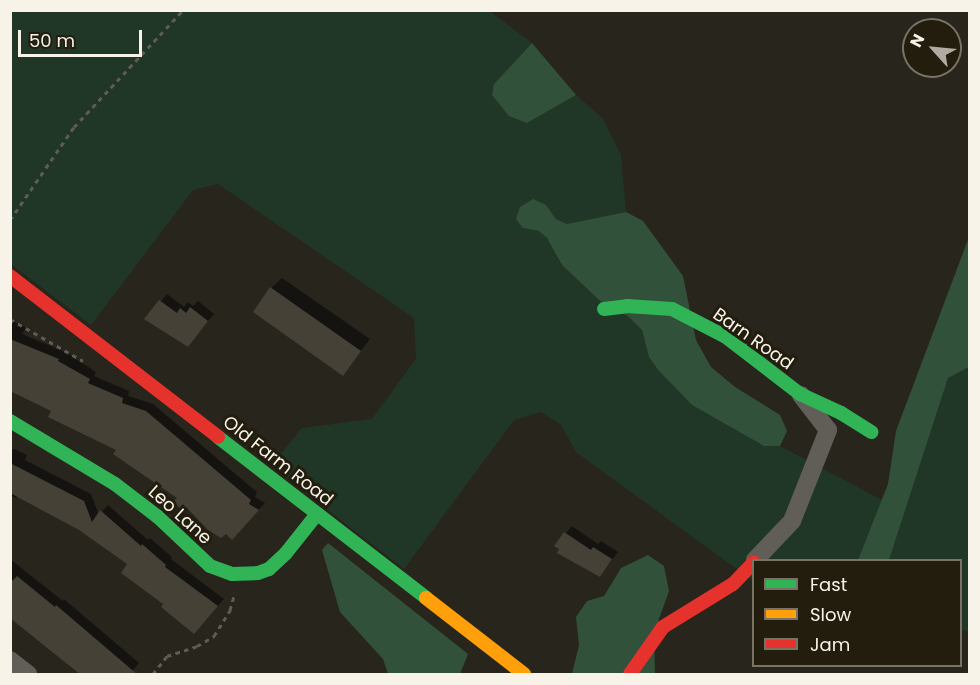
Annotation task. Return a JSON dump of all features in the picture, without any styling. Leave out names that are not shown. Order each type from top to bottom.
[{"type":"street","name":"Old Farm Road","points":[[10,276],[524,675]]},
{"type":"street","name":"Barn Road","points":[[604,309],[627,306],[672,309],[726,338],[800,394],[841,413],[872,432]]},
{"type":"street","points":[[756,559],[792,521],[828,430],[800,394]]},
{"type":"street","name":"Leo Lane","points":[[10,421],[115,484],[158,518],[210,566],[232,574],[258,573],[269,569],[286,553],[317,514]]},
{"type":"street","points":[[630,675],[663,627],[733,584],[752,563]]},
{"type":"street","points":[[10,660],[28,675]]},
{"type":"path","points":[[10,220],[74,127],[183,10]]},
{"type":"path","points":[[153,675],[166,656],[197,646],[214,636],[230,610],[236,588]]},
{"type":"green space","points":[[488,10],[532,43],[494,84],[527,123],[576,95],[603,119],[621,155],[626,212],[567,224],[556,219],[546,205],[523,228],[539,231],[547,238],[562,265],[600,301],[628,316],[642,330],[649,357],[658,370],[692,405],[764,446],[780,446],[882,500],[858,559],[752,559],[752,580],[576,452],[561,425],[541,412],[514,420],[404,569],[271,466],[302,428],[372,419],[416,359],[414,318],[218,184],[193,190],[91,325],[11,264],[10,11]]},
{"type":"green space","points":[[532,43],[576,95],[527,123],[509,116],[492,95],[494,84]]},
{"type":"green space","points":[[533,199],[546,205],[556,219],[567,224],[626,212],[643,221],[683,276],[696,340],[711,367],[735,387],[780,415],[787,431],[780,446],[764,446],[692,405],[658,370],[649,357],[642,330],[628,316],[600,301],[562,265],[547,238],[539,231],[523,228],[516,219],[520,207]]},
{"type":"green space","points":[[969,237],[969,367],[948,378],[889,559],[858,559],[888,484],[896,431]]},
{"type":"green space","points":[[969,367],[969,632],[962,629],[962,559],[889,559],[948,378]]},
{"type":"green space","points":[[328,543],[468,654],[460,674],[388,674],[383,659],[340,612],[322,550]]},
{"type":"green space","points":[[648,555],[664,566],[669,591],[654,633],[655,674],[572,674],[579,645],[576,617],[587,601],[604,596],[621,568]]},
{"type":"building","points":[[270,287],[361,351],[343,376],[253,312]]},
{"type":"building","points":[[159,300],[177,313],[180,308],[186,313],[190,307],[208,321],[188,347],[144,319]]},
{"type":"building","points":[[10,339],[59,359],[58,361],[90,379],[88,383],[123,398],[122,403],[146,411],[251,500],[249,504],[259,510],[232,540],[226,534],[221,538],[208,530],[188,509],[182,510],[173,501],[177,498],[113,454],[116,450],[48,417],[51,411],[10,391]]},
{"type":"building","points":[[10,463],[84,501],[92,522],[100,510],[166,565],[165,567],[218,606],[194,634],[161,607],[163,604],[121,573],[127,564],[79,530],[10,493]]},
{"type":"building","points":[[564,532],[591,550],[593,547],[612,559],[600,577],[557,553],[559,549],[554,546]]},
{"type":"building","points":[[17,576],[55,607],[56,605],[138,675],[81,675],[10,618],[10,583]]},
{"type":"traffic: fast","points":[[604,309],[627,306],[672,309],[726,337],[800,394],[841,413],[872,432]]},
{"type":"traffic: fast","points":[[10,421],[115,484],[158,517],[210,566],[232,574],[258,573],[269,569],[286,553],[317,514]]},
{"type":"traffic: fast","points":[[218,437],[426,598]]},
{"type":"traffic: slow","points":[[426,598],[524,674]]},
{"type":"traffic: jam","points":[[10,276],[218,437]]},
{"type":"traffic: jam","points":[[630,674],[663,627],[733,584],[752,564]]}]
